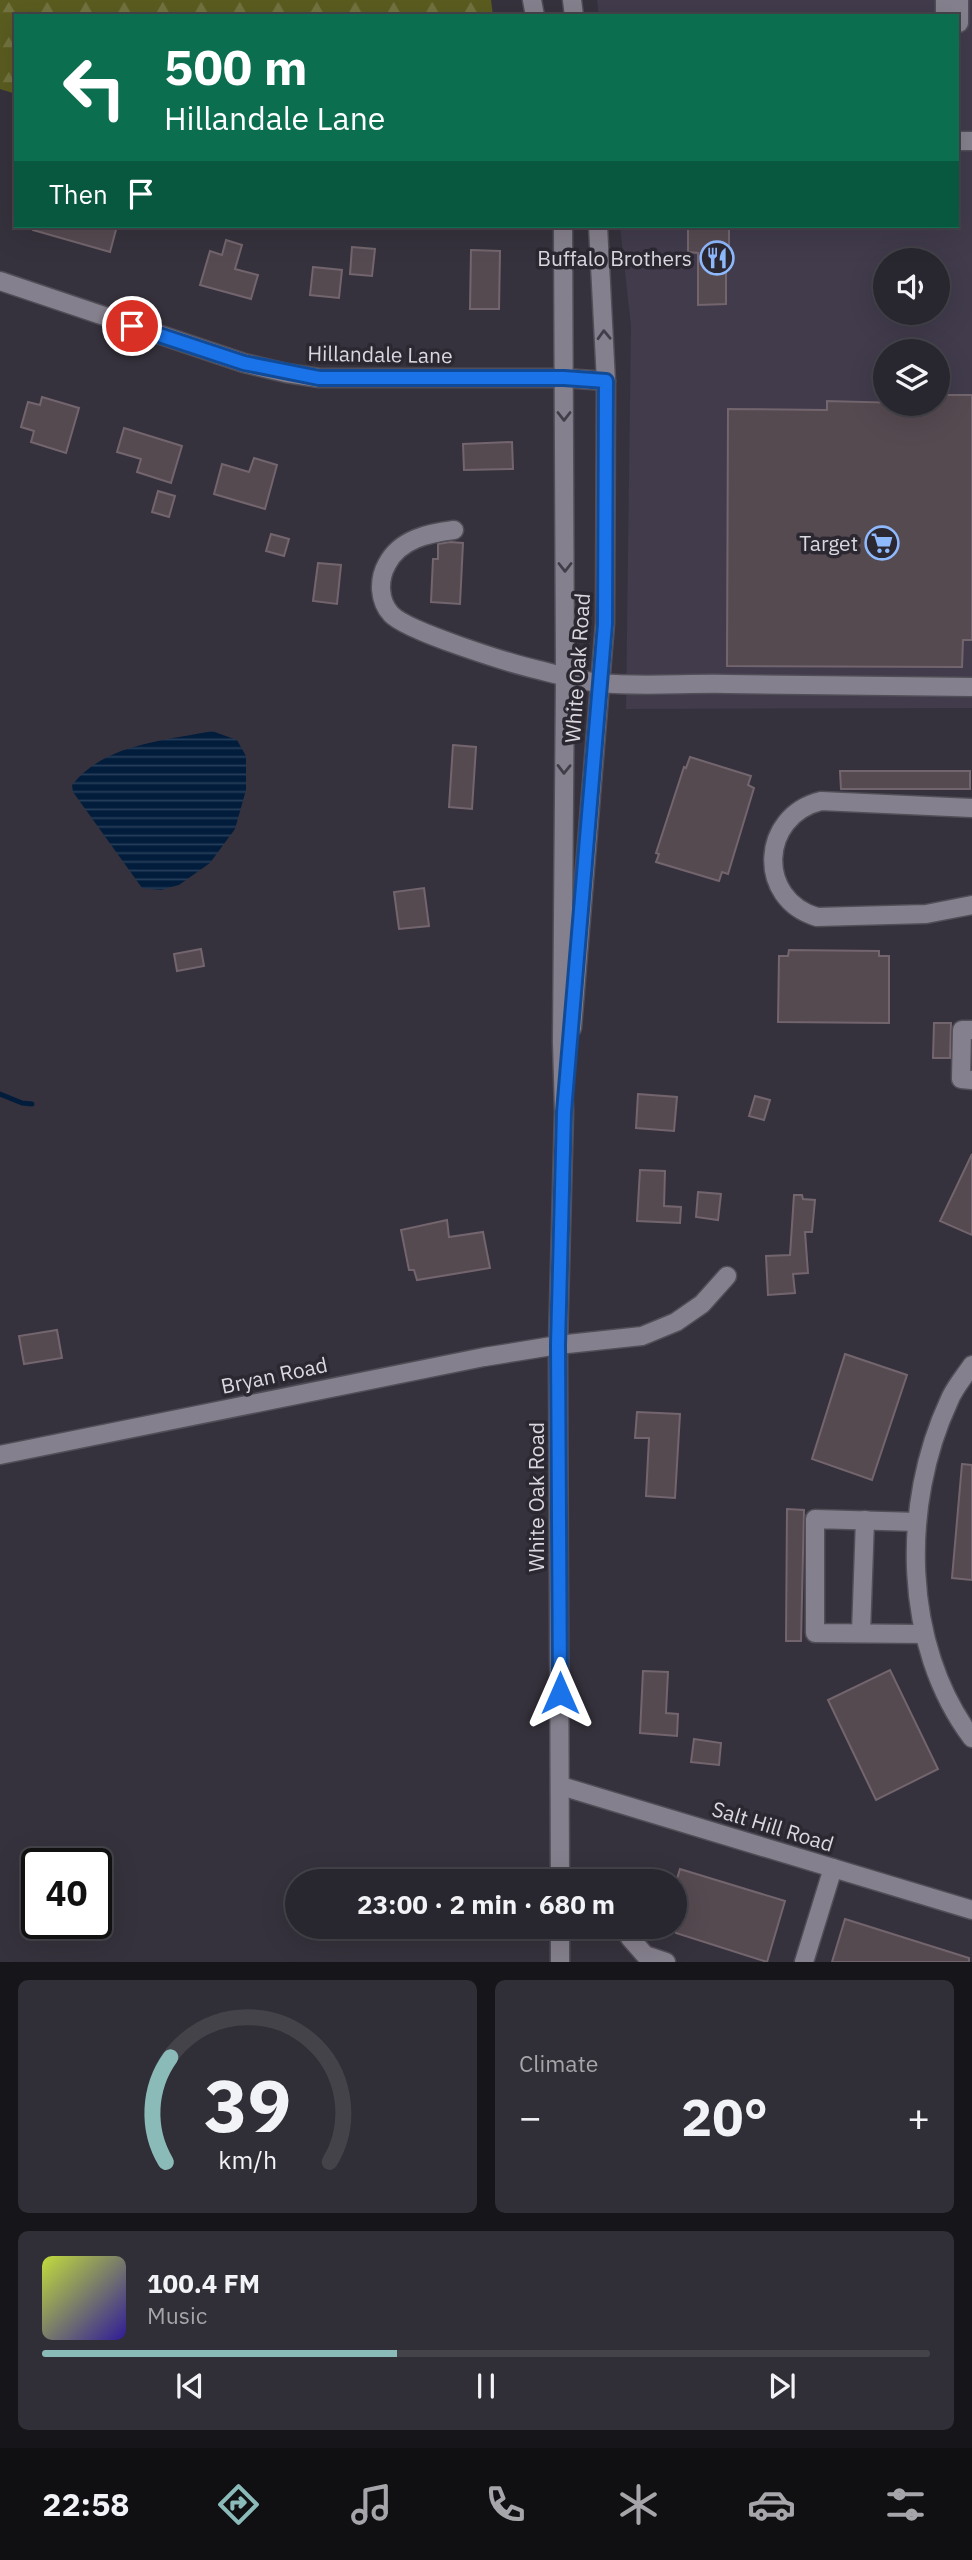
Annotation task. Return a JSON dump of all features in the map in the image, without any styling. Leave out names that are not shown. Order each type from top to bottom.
[{"type":"street","name":"White Oak Road","points":[[560,1869],[558,1345],[564,1112],[563,228]]},
{"type":"street","name":"White Oak Road","points":[[564,1112],[605,624],[606,381],[598,228]]},
{"type":"street","name":"Hillandale Lane","points":[[0,281],[244,363],[286,373],[319,378],[564,378],[606,381]]},
{"type":"street","points":[[454,530],[427,533],[407,543],[387,563],[381,588],[383,601],[392,615],[432,635],[536,669],[601,683],[972,687]]},
{"type":"street","points":[[972,807],[821,801],[807,804],[782,825],[772,860],[776,881],[785,895],[806,914],[817,917],[926,914],[972,905]]},
{"type":"street","points":[[972,1030],[962,1030],[961,1079],[972,1080]]},
{"type":"street","name":"Bryan Road","points":[[0,1455],[365,1380],[558,1345],[642,1336],[676,1322],[702,1304],[727,1276]]},
{"type":"street","points":[[972,1365],[950,1398],[938,1427],[924,1476],[917,1522],[919,1602],[924,1634],[944,1692],[972,1738]]},
{"type":"street","points":[[917,1522],[815,1519],[815,1633],[924,1634]]},
{"type":"street","points":[[861,1633],[864,1520]]},
{"type":"street","name":"Salt Hill Road","points":[[561,1786],[972,1910]]},
{"type":"street","points":[[804,1962],[833,1868]]},
{"type":"street","points":[[560,1939],[560,1962]]},
{"type":"street","points":[[631,1939],[645,1955],[666,1962]]},
{"type":"shaded area","points":[[597,0],[972,0],[972,708],[626,709],[631,326],[620,228],[959,228],[959,14],[599,14]]},
{"type":"green space","points":[[0,0],[491,0],[493,14],[14,14],[14,93],[0,89]]},
{"type":"water","points":[[212,731],[237,740],[246,756],[246,790],[235,829],[210,863],[179,885],[161,890],[142,888],[73,792],[72,785],[85,771],[117,753],[136,746]]},
{"type":"building","points":[[34,228],[116,228],[110,252]]},
{"type":"building","points":[[688,228],[729,228],[726,304],[698,305],[698,253],[688,252]]},
{"type":"building","points":[[226,240],[242,245],[235,269],[258,275],[251,299],[200,285],[210,251],[222,255]]},
{"type":"building","points":[[352,247],[375,249],[372,276],[350,274]]},
{"type":"building","points":[[471,250],[500,251],[499,309],[470,309]]},
{"type":"building","points":[[313,267],[342,270],[339,298],[310,295]]},
{"type":"building","points":[[950,395],[972,395],[972,640],[963,640],[962,667],[727,666],[728,409],[827,410],[827,401],[873,402],[873,416],[950,416]]},
{"type":"building","points":[[42,397],[79,408],[66,453],[31,442],[34,431],[21,427],[28,402],[40,405]]},
{"type":"building","points":[[124,428],[182,446],[171,483],[137,472],[141,459],[117,452]]},
{"type":"building","points":[[512,442],[513,469],[464,470],[463,444]]},
{"type":"building","points":[[254,458],[277,465],[265,509],[214,494],[222,464],[249,472]]},
{"type":"building","points":[[158,491],[175,496],[169,517],[152,512]]},
{"type":"building","points":[[271,534],[289,539],[284,556],[266,551]]},
{"type":"building","points":[[463,543],[460,604],[431,602],[433,559],[438,559],[438,544]]},
{"type":"building","points":[[318,563],[341,565],[337,604],[313,601]]},
{"type":"building","points":[[453,745],[476,747],[472,809],[449,807]]},
{"type":"building","points":[[690,757],[751,776],[748,785],[754,788],[728,874],[722,872],[719,881],[656,862],[659,854],[656,853],[684,767],[686,768]]},
{"type":"building","points":[[840,771],[970,771],[970,789],[841,789]]},
{"type":"building","points":[[424,888],[429,926],[399,929],[394,892]]},
{"type":"building","points":[[201,949],[204,966],[177,971],[174,954]]},
{"type":"building","points":[[789,950],[879,951],[879,956],[889,956],[889,1023],[778,1022],[779,956],[788,956]]},
{"type":"building","points":[[934,1023],[951,1023],[950,1058],[933,1058]]},
{"type":"building","points":[[638,1094],[677,1097],[674,1131],[636,1128]]},
{"type":"building","points":[[755,1096],[770,1100],[764,1120],[749,1116]]},
{"type":"building","points":[[972,1154],[972,1235],[940,1221]]},
{"type":"building","points":[[640,1170],[665,1171],[664,1206],[681,1207],[680,1223],[637,1221]]},
{"type":"building","points":[[698,1192],[721,1194],[718,1220],[696,1217]]},
{"type":"building","points":[[794,1195],[815,1200],[812,1232],[805,1232],[808,1273],[793,1274],[795,1293],[768,1295],[766,1256],[790,1255]]},
{"type":"building","points":[[447,1220],[449,1237],[483,1232],[490,1268],[417,1280],[414,1270],[409,1270],[401,1230]]},
{"type":"building","points":[[57,1330],[62,1358],[24,1364],[19,1336]]},
{"type":"building","points":[[845,1354],[907,1375],[872,1480],[812,1459]]},
{"type":"building","points":[[637,1412],[680,1414],[675,1498],[646,1496],[649,1438],[635,1438]]},
{"type":"building","points":[[962,1464],[972,1465],[972,1580],[952,1578]]},
{"type":"building","points":[[787,1509],[804,1510],[801,1641],[786,1641]]},
{"type":"building","points":[[890,1670],[938,1769],[876,1800],[828,1700]]},
{"type":"building","points":[[643,1671],[668,1672],[666,1713],[678,1714],[677,1736],[640,1733]]},
{"type":"building","points":[[694,1739],[721,1743],[719,1765],[691,1762]]},
{"type":"building","points":[[687,1871],[785,1901],[767,1962],[687,1937]]},
{"type":"building","points":[[845,1919],[969,1958],[969,1962],[832,1962]]},
{"type":"waterway","points":[[0,1094],[32,1104]]},
{"type":"place","name":"Buffalo Brothers","points":[[717,258]]},
{"type":"place","name":"Target","points":[[882,543]]},
{"type":"route","points":[[132,326],[244,363],[319,378],[564,378],[606,381],[605,624],[564,1112],[558,1345],[560,1693]]}]
